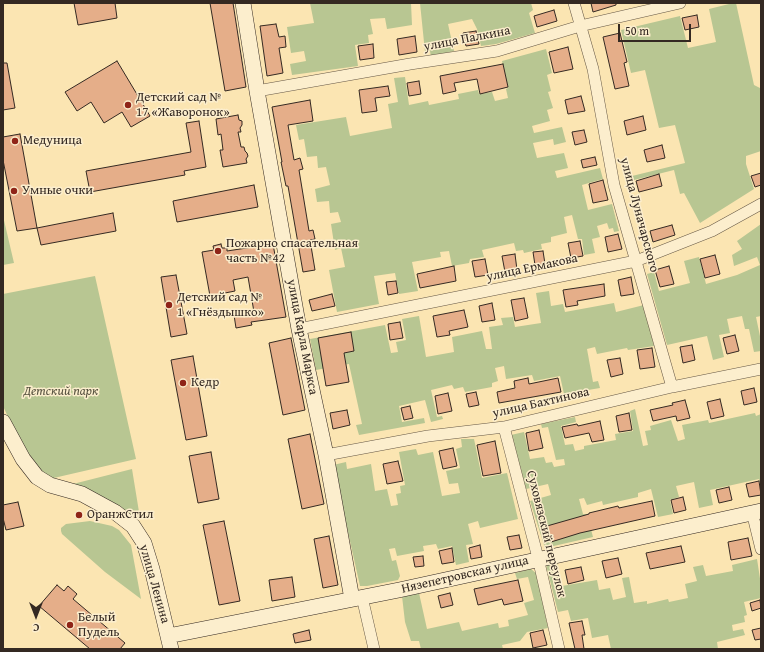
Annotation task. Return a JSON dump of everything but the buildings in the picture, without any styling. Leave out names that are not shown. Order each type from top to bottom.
[{"type":"main road","name":"улица Карла Маркса","points":[[243,3],[299,329],[357,598]]},
{"type":"main road","name":"улица Ленина","points":[[3,422],[23,459],[37,478],[50,485],[82,494],[115,512],[133,526],[144,543],[152,568],[169,643]]},
{"type":"main road","name":"Нязепетровская улица","points":[[169,643],[357,598],[756,512]]},
{"type":"street","name":"улица Луначарского","points":[[574,3],[593,69],[614,185],[672,387]]},
{"type":"street","name":"улица Палкина","points":[[257,91],[410,64],[497,51],[580,26],[680,3]]},
{"type":"street","name":"улица Ермакова","points":[[299,329],[636,261],[712,231],[761,204]]},
{"type":"street","name":"улица Бахтинова","points":[[326,455],[428,436],[504,427],[672,387],[761,369]]},
{"type":"street","name":"Суховязский переулок","points":[[504,427],[538,558],[559,649]]},
{"type":"street","points":[[756,512],[761,549]]},
{"type":"street","name":"улица Карла Маркса","points":[[357,598],[374,649]]},
{"type":"green space","points":[[310,3],[411,3],[412,25],[387,29],[385,18],[370,19],[373,34],[368,35],[369,43],[355,45],[358,66],[292,75],[290,64],[306,61],[304,51],[291,53],[287,27],[314,23]]},
{"type":"green space","points":[[420,3],[531,3],[533,10],[529,13],[535,33],[496,44],[481,46],[477,29],[472,19],[448,24],[454,51],[431,57],[430,51],[425,52]]},
{"type":"green space","points":[[736,3],[754,85],[760,88],[761,151],[746,156],[746,164],[754,189],[700,223],[684,193],[680,194],[674,170],[634,180],[632,176],[685,163],[675,125],[659,128],[645,70],[631,73],[621,30],[680,16],[688,48],[716,42],[709,9]]},
{"type":"green space","points":[[546,49],[552,73],[547,75],[551,91],[548,92],[553,108],[547,110],[550,121],[532,126],[534,133],[562,127],[566,142],[554,145],[553,139],[533,143],[537,158],[564,153],[568,168],[555,171],[557,178],[600,168],[603,179],[582,185],[588,210],[612,204],[619,231],[614,232],[613,228],[609,229],[607,223],[597,226],[600,237],[592,239],[595,253],[584,255],[582,239],[578,239],[572,215],[564,217],[567,233],[551,237],[551,242],[541,244],[542,249],[524,253],[523,250],[516,251],[514,243],[482,250],[484,257],[470,259],[469,263],[452,266],[449,251],[440,252],[441,257],[412,262],[418,291],[399,294],[395,273],[374,276],[379,304],[337,312],[329,270],[345,267],[341,248],[335,250],[331,224],[341,222],[338,212],[330,213],[329,201],[317,202],[315,189],[330,185],[326,167],[318,168],[317,156],[307,157],[304,139],[299,140],[296,125],[346,117],[350,136],[392,128],[388,104],[398,102],[394,78],[405,77],[409,105],[428,101],[429,105],[459,99],[458,94],[478,90],[479,94],[492,92],[495,101],[508,98],[506,89],[508,88],[502,61]]},
{"type":"green space","points":[[3,216],[14,263],[3,265]]},
{"type":"green space","points":[[761,224],[761,316],[756,317],[761,341],[761,351],[754,352],[749,329],[745,329],[742,316],[727,319],[730,333],[719,335],[724,357],[713,360],[707,336],[667,345],[647,274],[654,272],[659,291],[690,283],[684,261],[699,257],[706,284],[737,275],[760,265],[757,257],[734,266],[732,255],[742,249],[737,241]]},
{"type":"green space","name":"Детский парк","points":[[95,276],[136,459],[45,480],[12,426],[3,406],[3,294]]},
{"type":"green space","points":[[549,291],[551,306],[563,304],[565,312],[614,303],[616,312],[644,305],[654,346],[628,350],[627,348],[597,354],[595,347],[587,349],[593,382],[598,381],[600,388],[564,394],[560,376],[534,381],[532,375],[506,379],[504,366],[495,368],[498,381],[492,383],[492,387],[465,392],[463,387],[454,389],[452,385],[431,390],[437,417],[442,416],[443,419],[431,422],[425,400],[399,406],[402,422],[424,418],[425,423],[359,435],[356,425],[362,424],[349,364],[316,370],[310,339],[385,325],[391,353],[398,352],[396,342],[406,340],[402,319],[419,316],[426,357],[454,352],[452,337],[482,331],[486,349],[492,349],[489,327],[503,325],[501,318],[513,317],[515,327],[541,323],[536,293]]},
{"type":"green space","points":[[635,409],[643,446],[648,445],[645,431],[651,430],[650,426],[671,420],[678,441],[685,439],[682,425],[708,420],[709,423],[755,413],[756,416],[761,414],[761,487],[759,479],[710,490],[713,505],[699,508],[694,482],[676,486],[679,497],[670,500],[673,514],[658,517],[651,489],[638,493],[638,497],[603,505],[602,501],[587,505],[584,498],[579,499],[583,514],[587,514],[593,537],[545,548],[530,501],[551,495],[548,484],[526,489],[511,435],[524,432],[530,459],[544,457],[546,463],[552,462],[554,467],[565,465],[564,459],[556,460],[548,427],[542,428],[541,424],[575,417],[576,422],[561,426],[565,445],[573,444],[575,451],[584,449],[584,446],[616,440],[615,434],[633,431],[630,411]]},
{"type":"green space","points":[[461,439],[474,439],[482,478],[507,473],[518,519],[480,528],[478,521],[468,524],[473,544],[466,545],[469,562],[456,565],[452,546],[438,549],[436,544],[423,546],[424,551],[397,556],[395,548],[389,549],[392,561],[396,560],[400,576],[398,580],[360,586],[333,465],[346,462],[347,469],[371,464],[375,491],[387,489],[391,506],[398,505],[396,494],[401,493],[400,486],[405,485],[399,452],[416,449],[418,455],[433,452],[442,496],[460,493],[458,483],[449,484],[446,471],[460,468],[456,449],[462,447]]},
{"type":"green space","points":[[132,469],[140,518],[69,485]]},
{"type":"green space","points":[[90,521],[112,526],[119,530],[131,545],[141,599],[105,572],[62,534],[61,528],[66,524]]},
{"type":"green space","points":[[757,559],[761,585],[761,598],[744,602],[747,615],[744,616],[745,622],[732,625],[733,631],[743,629],[745,635],[717,642],[718,649],[611,649],[608,635],[592,638],[588,618],[571,621],[568,610],[558,612],[546,565],[557,563],[562,586],[597,580],[599,590],[610,588],[613,600],[626,597],[622,578],[629,577],[634,603],[647,601],[647,604],[668,599],[669,602],[688,598],[685,584],[697,581],[693,567],[703,565],[706,576],[733,571],[732,565]]},
{"type":"green space","points":[[531,569],[537,574],[548,628],[527,632],[520,641],[502,645],[503,649],[421,649],[419,641],[411,641],[405,622],[402,596],[419,593],[427,629],[459,622],[462,631],[498,623],[499,628],[509,626],[508,620],[528,615],[524,603],[534,600],[528,577],[517,579],[515,573]]},
{"type":"place","name":"Детский сад № 17 «Жаворонок»","points":[[128,105]]},
{"type":"place","name":"Медуница","points":[[15,141]]},
{"type":"place","name":"Умные очки","points":[[14,191]]},
{"type":"place","name":"Пожарно спасательная часть №42","points":[[218,251]]},
{"type":"place","name":"Детский сад № 1 «Гнёздышко»","points":[[169,305]]},
{"type":"place","name":"Кедр","points":[[183,383]]},
{"type":"place","name":"ОранжСтил","points":[[79,515]]},
{"type":"place","name":"Белый Пудель","points":[[70,625]]}]
